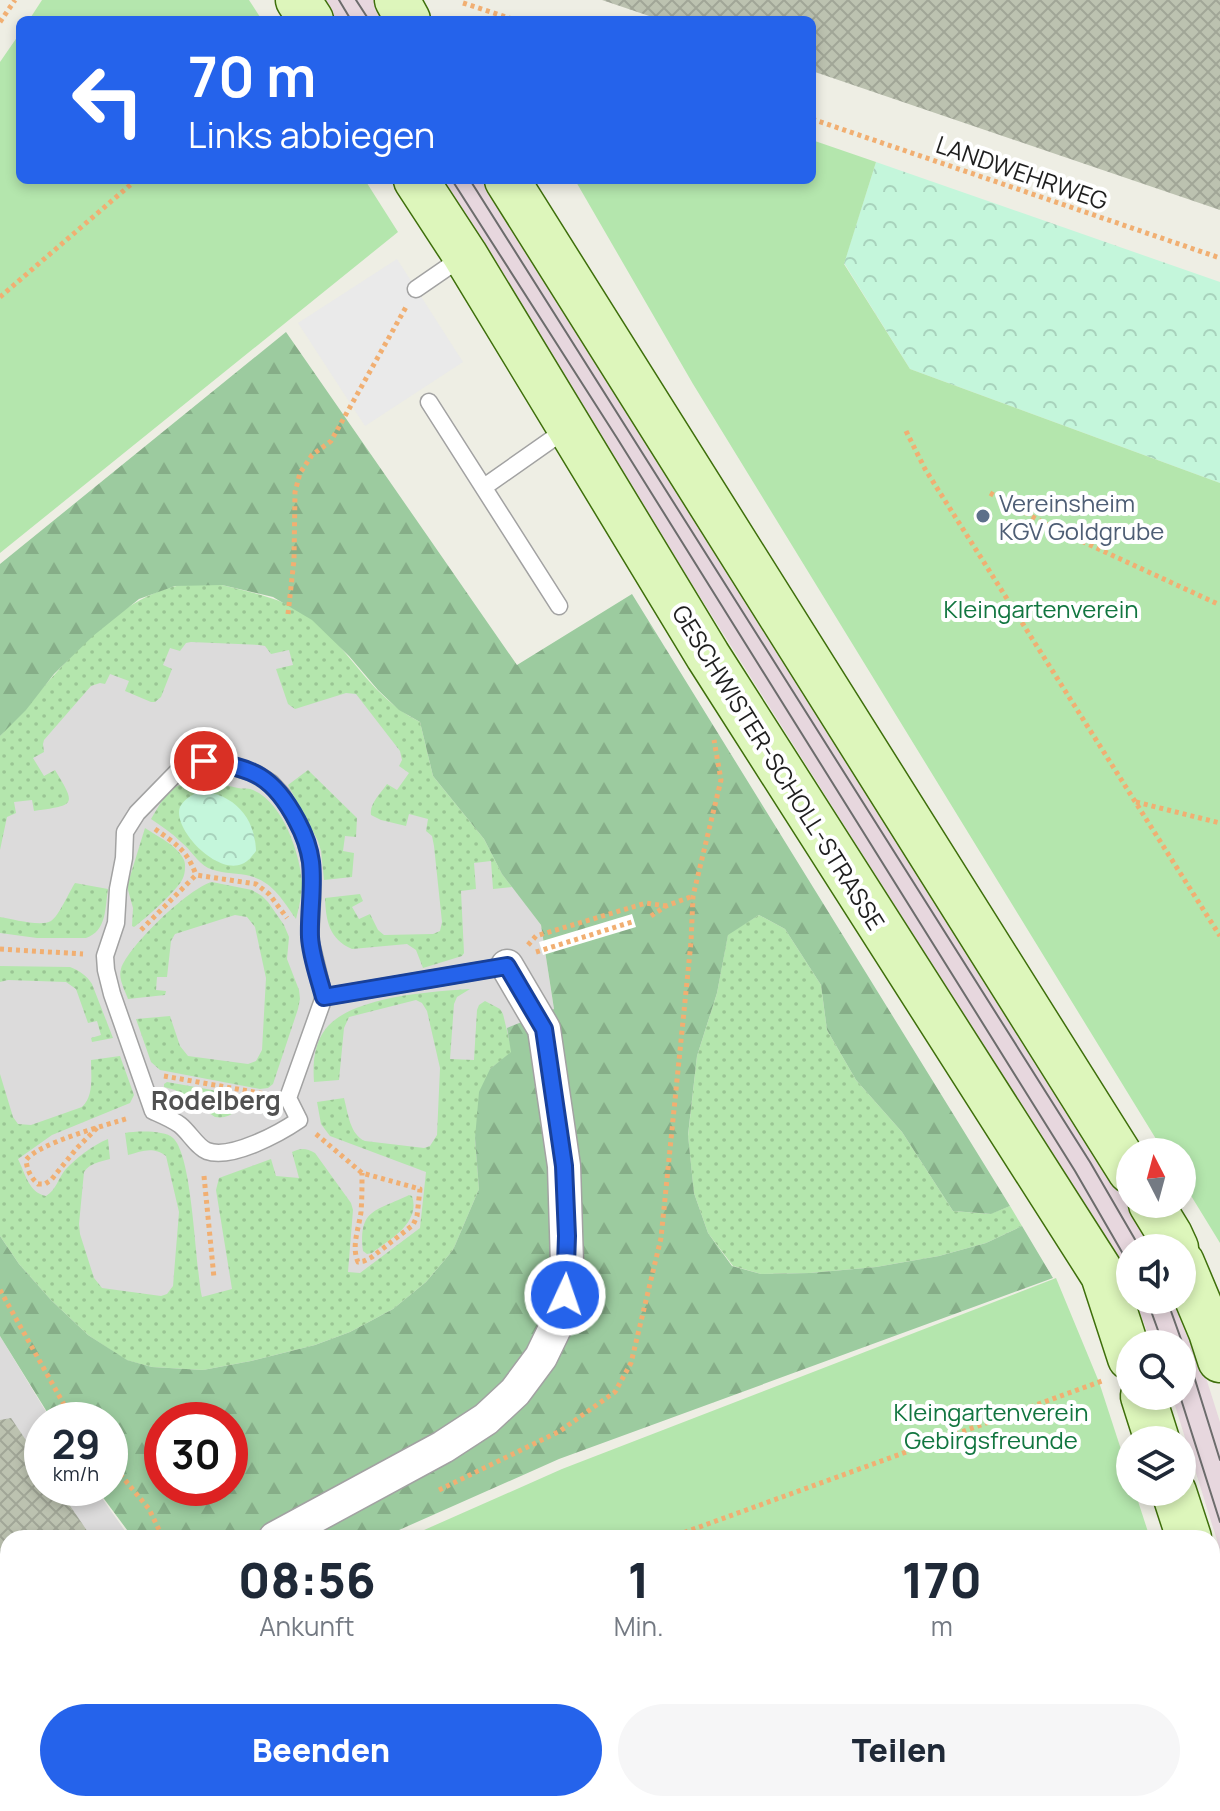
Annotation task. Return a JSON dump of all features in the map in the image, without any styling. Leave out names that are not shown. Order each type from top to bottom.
[{"type":"main road","name":"GESCHWISTER-SCHOLL-STRASSE","points":[[419,184],[465,255],[708,656],[1103,1275],[1116,1330]]},
{"type":"main road","points":[[510,184],[1116,1149]]},
{"type":"main road","points":[[1196,1296],[1220,1360]]},
{"type":"main road","points":[[1179,1506],[1186,1530]]},
{"type":"street","points":[[290,1530],[443,1447],[486,1419],[515,1392],[541,1357],[556,1326],[565,1295],[567,1264],[564,1166],[544,1029],[507,966]]},
{"type":"lane","points":[[416,289],[465,255]]},
{"type":"lane","points":[[429,402],[559,606]]},
{"type":"lane","points":[[484,487],[569,427]]},
{"type":"lane","points":[[204,761],[220,763],[257,774],[271,783],[282,795],[304,835],[311,863],[310,939],[324,997],[288,1098],[299,1120],[276,1136],[254,1145],[217,1152],[205,1150],[181,1126],[153,1111],[112,994],[105,956],[116,923],[125,832],[137,813],[177,772],[204,761]]},
{"type":"lane","points":[[324,997],[507,966]]},
{"type":"path","points":[[0,22],[15,0]]},
{"type":"path","points":[[463,3],[503,16]]},
{"type":"path","name":"LANDWEHRWEG","points":[[816,120],[1220,258]]},
{"type":"path","points":[[0,297],[131,184]]},
{"type":"path","points":[[288,614],[294,560],[295,492],[300,473],[312,455],[331,441],[416,289]]},
{"type":"path","points":[[906,431],[925,469],[1220,936]]},
{"type":"path","points":[[990,493],[1051,527],[1220,605]]},
{"type":"path","points":[[473,1474],[560,1431],[615,1392],[631,1363],[661,1238],[693,896],[721,780],[713,734]]},
{"type":"path","points":[[1135,801],[1220,823]]},
{"type":"path","points":[[137,813],[181,847],[196,875]]},
{"type":"path","points":[[196,875],[249,881],[263,887],[292,926],[310,939]]},
{"type":"path","points":[[0,949],[105,956],[135,935],[196,875]]},
{"type":"path","points":[[651,916],[666,906],[693,896]]},
{"type":"path","points":[[536,936],[646,903],[666,906]]},
{"type":"path","points":[[541,950],[635,921]]},
{"type":"path","points":[[140,1071],[288,1098]]},
{"type":"path","points":[[97,1128],[51,1180],[38,1184],[33,1179],[26,1166],[30,1154],[97,1128],[153,1111]]},
{"type":"path","points":[[299,1120],[362,1173],[420,1189],[413,1225],[372,1257],[358,1262],[356,1242],[362,1173]]},
{"type":"path","points":[[205,1150],[204,1185],[214,1278]]},
{"type":"path","points":[[0,1290],[63,1402]]},
{"type":"path","points":[[691,1530],[1099,1382],[1116,1380]]},
{"type":"path","points":[[128,1484],[149,1509],[159,1530]]},
{"type":"shaded area","points":[[321,0],[375,0],[383,16],[331,16]]},
{"type":"shaded area","points":[[602,0],[1220,0],[1220,210],[816,72],[816,16],[649,16]]},
{"type":"shaded area","points":[[440,184],[486,184],[1116,1182],[1116,1218],[1140,1220],[1147,1234],[1116,1234],[1116,1262],[1097,1226]]},
{"type":"shaded area","points":[[397,259],[463,362],[365,426],[298,323]]},
{"type":"shaded area","points":[[312,619],[541,925],[554,1009],[453,1250],[203,1370],[0,1236],[0,736],[93,636]]},
{"type":"shaded area","points":[[1140,1314],[1184,1314],[1191,1330],[1147,1330]]},
{"type":"shaded area","points":[[0,1336],[40,1402],[24,1402],[24,1506],[108,1506],[124,1530],[0,1530]]},
{"type":"shaded area","points":[[1196,1346],[1220,1422],[1220,1530],[1214,1530],[1196,1473],[1196,1426],[1181,1426],[1176,1410],[1196,1410]]},
{"type":"shaded area","points":[[11,1418],[24,1437],[24,1506],[70,1506],[87,1530],[0,1530],[0,1420]]},
{"type":"green space","points":[[42,0],[249,0],[259,16],[32,16]]},
{"type":"green space","points":[[16,39],[16,184],[368,184],[398,232],[0,553],[0,62]]},
{"type":"green space","name":"Kleingartenverein","points":[[816,141],[876,162],[844,264],[910,369],[1220,483],[1220,1243],[1196,1204],[1196,1138],[1155,1138],[693,384],[577,184],[816,184]]},
{"type":"green space","points":[[876,162],[1220,282],[1220,483],[910,369],[844,263]]},
{"type":"green space","points":[[286,332],[517,665],[632,594],[1010,1206],[991,1214],[953,1211],[902,1132],[856,1080],[827,1030],[821,985],[785,929],[759,915],[728,935],[717,993],[697,1056],[688,1135],[694,1193],[708,1233],[732,1266],[761,1274],[876,1267],[939,1256],[986,1243],[1022,1226],[1053,1278],[559,1459],[399,1530],[127,1530],[109,1506],[128,1506],[128,1402],[41,1402],[0,1336],[0,1236],[19,1264],[51,1300],[88,1335],[127,1360],[152,1367],[203,1370],[315,1345],[350,1332],[393,1309],[426,1282],[453,1250],[479,1189],[475,1138],[479,1092],[490,1069],[511,1052],[507,1028],[554,1009],[541,925],[502,874],[484,839],[433,776],[420,722],[399,710],[312,620],[273,597],[222,585],[175,586],[139,599],[93,636],[54,674],[26,710],[0,736],[0,564]]},
{"type":"green space","points":[[222,585],[270,598],[303,613],[325,630],[387,699],[420,722],[433,776],[484,839],[512,887],[493,889],[491,861],[474,863],[476,889],[461,891],[462,956],[423,968],[416,950],[407,944],[352,949],[334,935],[328,922],[325,898],[360,894],[363,901],[352,907],[359,919],[370,914],[384,935],[433,934],[440,931],[442,922],[434,846],[432,836],[426,831],[428,819],[409,814],[406,826],[371,815],[374,803],[387,784],[397,790],[409,773],[399,766],[402,760],[400,751],[356,694],[346,693],[295,709],[288,704],[276,669],[293,665],[289,650],[271,654],[265,646],[259,645],[191,642],[180,651],[170,648],[163,665],[172,669],[161,697],[155,702],[125,691],[129,681],[110,674],[105,684],[91,686],[44,740],[44,752],[33,758],[44,776],[55,770],[67,791],[68,802],[34,811],[32,800],[14,802],[16,813],[7,817],[0,850],[0,736],[78,650],[122,611],[172,587]]},
{"type":"green space","points":[[308,770],[357,818],[356,837],[345,836],[343,851],[354,853],[352,877],[324,880],[318,841],[288,785]]},
{"type":"green space","points":[[196,779],[250,789],[261,795],[280,815],[301,871],[296,919],[276,891],[263,881],[208,868],[185,845],[151,819],[168,793]]},
{"type":"green space","points":[[200,791],[232,802],[247,818],[256,851],[246,862],[232,866],[220,863],[198,848],[189,837],[179,816],[180,807],[186,799]]},
{"type":"green space","points":[[145,828],[177,850],[184,860],[185,869],[175,889],[134,927],[128,883]]},
{"type":"green space","points":[[212,882],[252,890],[262,896],[284,925],[289,937],[287,959],[300,999],[273,1084],[268,1088],[160,1070],[151,1062],[136,1019],[170,1016],[180,1046],[188,1056],[248,1064],[256,1061],[262,1050],[266,978],[255,927],[247,917],[235,915],[175,934],[171,941],[167,977],[157,977],[156,990],[166,991],[165,995],[128,999],[121,981],[121,969],[135,946],[189,894]]},
{"type":"green space","points":[[75,883],[108,889],[104,918],[93,935],[86,938],[37,938],[0,933],[0,917],[34,923],[51,921]]},
{"type":"green space","points":[[759,915],[785,929],[821,985],[827,1030],[856,1080],[902,1132],[953,1211],[990,1214],[1010,1206],[1022,1226],[986,1243],[939,1256],[876,1267],[761,1274],[733,1266],[708,1233],[694,1193],[688,1136],[697,1056],[717,993],[728,934]]},
{"type":"green space","points":[[0,966],[70,967],[80,972],[92,984],[113,1038],[92,1042],[91,1038],[101,1035],[97,1021],[88,1023],[76,989],[66,982],[0,982]]},
{"type":"green space","points":[[470,989],[457,997],[454,1004],[450,1059],[474,1060],[477,1010],[485,1001],[503,1014],[512,1052],[490,1069],[475,1138],[479,1189],[453,1250],[426,1282],[393,1309],[350,1332],[315,1345],[203,1370],[152,1367],[126,1360],[88,1335],[51,1300],[19,1264],[0,1236],[0,1074],[13,1117],[18,1124],[31,1125],[82,1107],[90,1092],[91,1060],[120,1056],[134,1095],[130,1103],[52,1135],[18,1159],[35,1191],[46,1196],[74,1161],[108,1139],[110,1159],[92,1165],[84,1172],[79,1224],[94,1278],[102,1288],[161,1296],[173,1286],[179,1212],[166,1156],[152,1150],[128,1155],[125,1133],[136,1132],[169,1135],[180,1149],[189,1188],[202,1297],[232,1289],[216,1190],[219,1178],[271,1159],[276,1176],[299,1178],[292,1152],[301,1149],[315,1153],[351,1203],[348,1272],[360,1273],[420,1228],[426,1172],[330,1136],[321,1124],[317,1102],[344,1098],[353,1129],[365,1141],[424,1148],[430,1146],[437,1135],[440,1068],[427,1011],[416,1000],[349,1017],[344,1028],[339,1080],[314,1082],[316,1048],[321,1035],[339,1017],[365,1005],[404,996]]},
{"type":"green space","points":[[167,1082],[252,1097],[231,1115],[215,1117],[175,1090],[164,1087]]},
{"type":"green space","points":[[409,1195],[414,1206],[408,1222],[372,1253],[363,1251],[362,1237],[367,1219],[379,1208]]},
{"type":"green space","name":"Kleingartenverein Gebirgsfreunde","points":[[1056,1278],[1099,1382],[1116,1434],[1116,1506],[1140,1506],[1147,1530],[424,1530],[562,1469]]},
{"type":"pier","points":[[632,914],[636,927],[543,955],[539,942]]},
{"type":"tram line","points":[[339,0],[349,16]]},
{"type":"tram line","points":[[356,0],[366,16]]},
{"type":"tram line","points":[[455,184],[617,438],[1075,1171],[1116,1242]]},
{"type":"tram line","points":[[473,184],[1090,1162],[1132,1234]]},
{"type":"tram line","points":[[1152,1314],[1158,1330]]},
{"type":"tram line","points":[[1172,1314],[1220,1460]]},
{"type":"tram line","points":[[1184,1410],[1220,1522]]},
{"type":"place","name":"Vereinsheim KGV Goldgrube","points":[[983,516]]},
{"type":"district","name":"Rodelberg","points":[[216,1100]]},
{"type":"route","points":[[204,761],[257,774],[271,783],[282,795],[304,835],[311,863],[310,939],[324,997],[507,966],[544,1029],[564,1166],[567,1236],[565,1295]]}]
